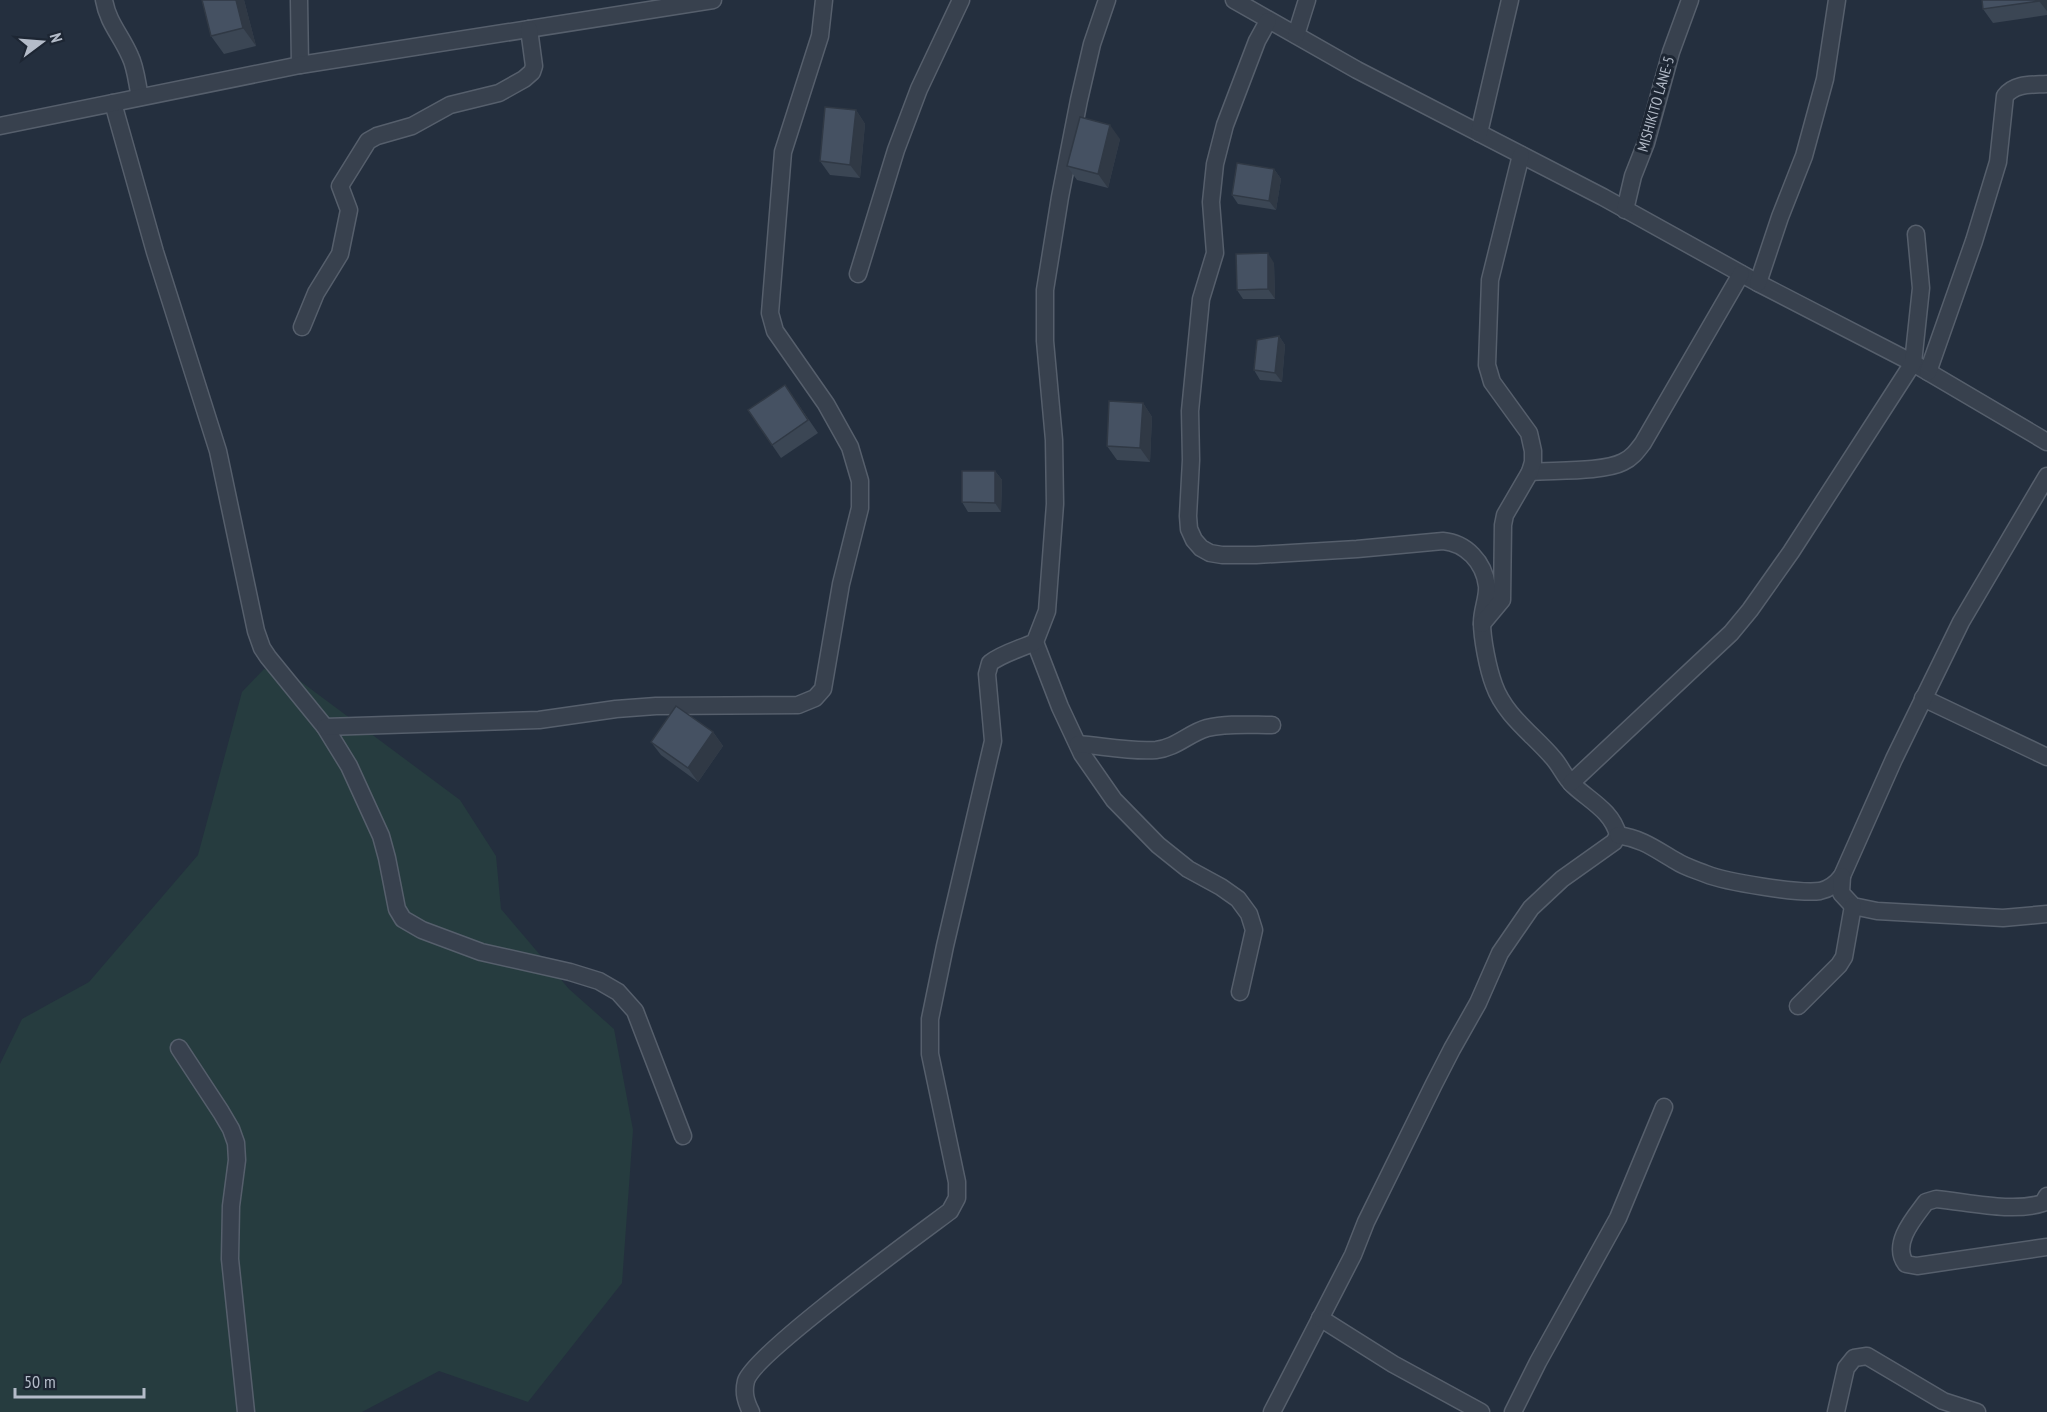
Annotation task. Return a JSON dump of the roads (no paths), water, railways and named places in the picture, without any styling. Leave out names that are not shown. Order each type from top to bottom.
[{"type":"street","points":[[104,0],[106,13],[130,54],[140,98]]},
{"type":"street","points":[[299,0],[300,65]]},
{"type":"street","points":[[0,126],[300,65],[713,0]]},
{"type":"street","points":[[324,727],[539,720],[656,706],[798,705],[815,698],[823,689],[841,584],[860,508],[860,481],[850,447],[826,404],[775,331],[770,313],[783,152],[820,36],[824,0]]},
{"type":"street","points":[[858,274],[896,150],[918,89],[961,0]]},
{"type":"street","points":[[1107,0],[1092,44],[1079,100],[1045,290],[1045,341],[1054,440],[1055,504],[1047,611],[1035,642],[1060,707],[1082,754],[1114,800],[1158,845],[1188,869],[1238,899],[1249,914],[1254,930],[1240,992]]},
{"type":"street","points":[[1234,0],[1357,69],[1913,363],[2047,442]]},
{"type":"street","points":[[1296,35],[1307,0]]},
{"type":"street","points":[[1479,133],[1510,0]]},
{"type":"street","name":"MISHIKITO LANE-5","points":[[1625,210],[1633,176],[1646,143],[1671,52],[1690,0]]},
{"type":"street","points":[[1758,283],[1804,156],[1825,79],[1837,0]]},
{"type":"street","points":[[1268,21],[1257,41],[1228,115],[1215,164],[1211,202],[1215,253],[1202,299],[1190,411],[1191,460],[1188,516],[1194,540],[1210,553],[1222,555],[1357,549],[1443,541],[1455,542],[1468,550],[1478,561],[1487,587],[1482,624],[1494,685],[1503,703],[1530,736],[1554,759],[1571,783],[1608,814],[1615,824],[1618,835],[1614,842],[1562,879],[1531,908],[1500,953],[1478,1003],[1443,1066],[1366,1222],[1353,1255],[1272,1412]]},
{"type":"street","points":[[302,327],[316,293],[340,254],[349,210],[340,186],[363,146],[377,136],[412,126],[450,105],[499,93],[524,79],[532,72],[534,66],[529,29]]},
{"type":"street","points":[[1928,372],[1974,241],[1998,162],[2005,96],[2009,90],[2018,86],[2047,84]]},
{"type":"street","points":[[113,103],[154,252],[218,451],[256,632],[262,648],[274,666],[324,727],[349,766],[368,804],[387,858],[395,901],[403,919],[422,930],[481,952],[570,972],[599,981],[618,992],[635,1011],[683,1136]]},
{"type":"street","points":[[1482,624],[1502,600],[1505,515],[1530,472],[1533,451],[1529,433],[1492,382],[1487,365],[1490,280],[1521,155]]},
{"type":"street","points":[[1571,783],[1731,633],[1750,610],[1791,552],[1913,363],[1921,288],[1916,234]]},
{"type":"street","points":[[1530,472],[1606,467],[1622,463],[1633,456],[1643,443],[1741,274]]},
{"type":"street","points":[[1618,835],[1646,842],[1678,862],[1727,881],[1805,891],[1822,891],[1835,885],[1842,876],[1894,759],[1961,622],[2047,476]]},
{"type":"street","points":[[751,1412],[744,1398],[746,1380],[757,1366],[802,1326],[950,1211],[957,1198],[957,1182],[930,1054],[930,1019],[947,935],[993,741],[987,674],[990,663],[998,656],[1017,651],[1035,642]]},
{"type":"street","points":[[1923,698],[2047,757]]},
{"type":"street","points":[[1078,744],[1157,750],[1180,743],[1194,732],[1209,727],[1272,725]]},
{"type":"street","points":[[1842,876],[1841,893],[1853,906],[1876,911],[2003,918],[2047,914]]},
{"type":"street","points":[[1798,1006],[1839,966],[1844,957],[1853,906]]},
{"type":"street","points":[[179,1048],[221,1112],[236,1143],[237,1160],[231,1206],[230,1259],[246,1412]]},
{"type":"street","points":[[1513,1412],[1538,1362],[1618,1218],[1664,1107]]},
{"type":"street","points":[[2047,1196],[2043,1203],[2016,1207],[1936,1199],[1926,1202],[1903,1237],[1901,1257],[1906,1264],[1917,1266],[2047,1246]]},
{"type":"street","points":[[1320,1318],[1393,1364],[1481,1412]]},
{"type":"street","points":[[1836,1412],[1846,1368],[1854,1358],[1867,1356],[1943,1401],[1977,1412]]}]
